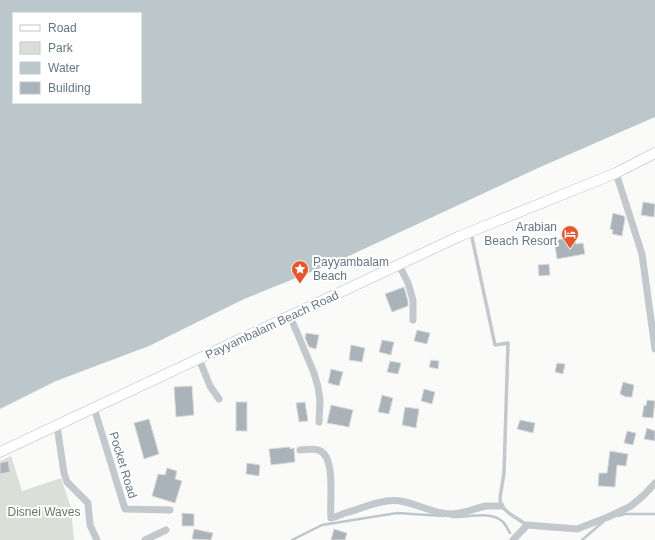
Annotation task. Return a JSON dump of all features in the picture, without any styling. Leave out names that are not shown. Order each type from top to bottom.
[{"type":"main road","name":"Payyambalam Beach Road","points":[[0,452],[471,232],[616,173],[655,153]]},
{"type":"street","points":[[616,173],[642,254],[655,349]]},
{"type":"street","points":[[399,265],[408,283],[413,300],[413,320]]},
{"type":"street","points":[[290,316],[314,373],[318,387],[320,400],[319,422]]},
{"type":"street","points":[[199,359],[205,377],[219,399]]},
{"type":"street","name":"Pocket Road","points":[[94,408],[125,509],[170,510]]},
{"type":"street","points":[[57,426],[64,473],[67,482],[88,504],[90,525],[97,540]]},
{"type":"street","points":[[300,450],[318,449],[324,453],[328,461],[331,489],[331,518],[387,501],[403,501],[443,514],[463,513],[487,506],[501,506]]},
{"type":"street","points":[[513,540],[526,525],[577,529],[608,518],[631,506],[644,496],[655,483]]},
{"type":"street","points":[[145,540],[166,530]]},
{"type":"lane","points":[[471,232],[495,345],[508,343],[504,473],[500,498],[501,506],[526,525]]},
{"type":"green space","name":"Disnei Waves","points":[[11,456],[22,491],[61,478],[71,508],[74,540],[0,540],[0,461]]},
{"type":"water","points":[[0,0],[655,0],[655,117],[538,168],[338,261],[244,299],[149,346],[56,381],[0,409]]},
{"type":"building","points":[[643,202],[655,204],[654,217],[641,215]]},
{"type":"building","points":[[613,213],[624,216],[625,218],[622,236],[612,234],[613,230],[610,229]]},
{"type":"building","name":"Arabian Beach Resort","points":[[575,237],[576,244],[583,243],[585,254],[557,259],[554,240]]},
{"type":"building","points":[[549,264],[550,275],[539,276],[538,265]]},
{"type":"building","points":[[404,287],[408,306],[392,312],[385,294]]},
{"type":"building","points":[[417,330],[430,333],[427,344],[414,341]]},
{"type":"building","points":[[306,333],[319,335],[316,349],[309,347],[305,338]]},
{"type":"building","points":[[382,340],[394,342],[391,355],[379,352]]},
{"type":"building","points":[[351,345],[365,348],[362,362],[349,360]]},
{"type":"building","points":[[431,360],[439,361],[438,369],[429,367]]},
{"type":"building","points":[[390,361],[401,363],[398,374],[387,372]]},
{"type":"building","points":[[557,363],[565,364],[563,374],[555,372]]},
{"type":"building","points":[[331,369],[343,372],[339,386],[328,383]]},
{"type":"building","points":[[623,382],[634,385],[632,397],[626,397],[620,394]]},
{"type":"building","points":[[192,386],[194,415],[176,417],[174,387]]},
{"type":"building","points":[[424,389],[435,392],[432,404],[421,401]]},
{"type":"building","points":[[382,395],[393,398],[389,414],[378,412]]},
{"type":"building","points":[[647,400],[655,401],[653,418],[642,417],[644,405],[646,406]]},
{"type":"building","points":[[236,402],[247,402],[247,431],[236,431]]},
{"type":"building","points":[[305,402],[308,421],[299,422],[296,403]]},
{"type":"building","points":[[331,405],[353,410],[349,427],[327,423]]},
{"type":"building","points":[[405,407],[419,409],[416,428],[402,425]]},
{"type":"building","points":[[149,419],[159,454],[144,459],[134,423]]},
{"type":"building","points":[[520,420],[535,423],[533,433],[517,429]]},
{"type":"building","points":[[647,428],[655,431],[655,441],[644,439]]},
{"type":"building","points":[[627,431],[636,433],[633,445],[624,443]]},
{"type":"building","points":[[290,447],[290,449],[294,448],[295,462],[271,465],[269,449]]},
{"type":"building","points":[[610,451],[628,454],[626,466],[617,465],[615,487],[598,486],[599,473],[607,473]]},
{"type":"building","points":[[8,461],[10,472],[0,474],[0,463]]},
{"type":"building","points":[[247,463],[260,465],[259,476],[246,474]]},
{"type":"building","points":[[167,468],[177,471],[175,479],[182,481],[175,503],[152,496],[158,474],[165,475]]},
{"type":"building","points":[[182,513],[194,514],[194,526],[182,526]]},
{"type":"building","points":[[194,529],[213,533],[211,540],[192,539]]},
{"type":"building","points":[[334,529],[347,533],[345,540],[331,540]]},
{"type":"waterway","points":[[292,540],[322,525],[397,513],[443,516]]},
{"type":"waterway","points":[[618,516],[625,514],[655,514]]},
{"type":"waterway","points":[[452,517],[479,515],[492,516],[503,522],[510,533]]},
{"type":"waterway","points":[[582,540],[603,522]]},
{"type":"place","name":"Arabian Beach Resort","points":[[570,249]]},
{"type":"place","name":"Payyambalam Beach","points":[[300,284]]}]
